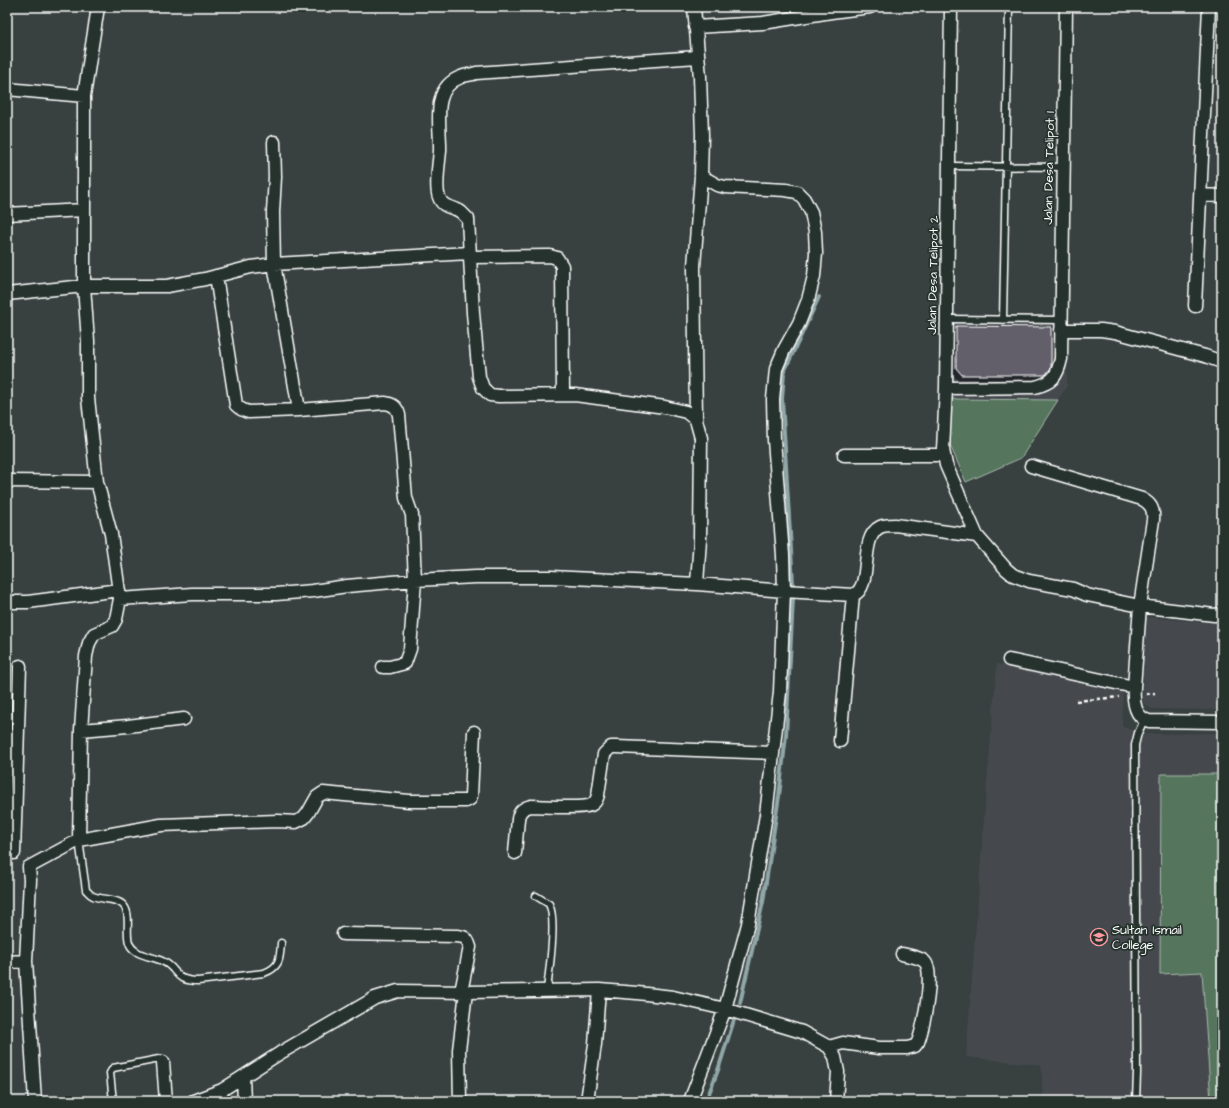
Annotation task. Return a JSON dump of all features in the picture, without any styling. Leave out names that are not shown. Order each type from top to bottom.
[{"type":"street","points":[[79,840],[81,730],[86,656],[89,643],[94,634],[112,626],[116,619],[120,594],[111,534],[97,482],[88,398],[88,341],[84,286],[84,96],[98,7]]},
{"type":"street","points":[[694,7],[697,57],[700,77],[702,135],[701,176],[694,266],[696,420],[701,438],[700,540],[697,584]]},
{"type":"street","points":[[695,27],[763,23],[802,14],[870,7]]},
{"type":"street","name":"Jalan Desa Telipot 2","points":[[951,7],[944,455],[946,465],[977,536],[1006,569],[1013,575],[1029,582],[1073,589],[1087,595],[1140,606],[1214,615],[1222,614]]},
{"type":"street","name":"Jalan Desa Telipot 1","points":[[946,388],[1035,387],[1045,385],[1054,378],[1058,370],[1061,359],[1066,7]]},
{"type":"street","points":[[1195,306],[1209,7]]},
{"type":"street","points":[[696,420],[686,412],[665,407],[574,395],[490,395],[483,388],[479,377],[473,313],[468,219],[460,211],[451,209],[443,204],[438,197],[440,149],[438,120],[439,103],[443,93],[450,82],[461,77],[476,74],[697,57]]},
{"type":"street","points":[[7,89],[84,96]]},
{"type":"street","points":[[274,142],[274,264],[298,410]]},
{"type":"street","points":[[690,1101],[725,1009],[735,975],[748,924],[766,815],[780,692],[784,591],[783,555],[776,475],[773,399],[776,369],[784,350],[799,323],[808,300],[814,276],[816,253],[812,212],[804,199],[797,192],[786,190],[725,187],[717,185],[701,176]]},
{"type":"street","points":[[1200,195],[1222,196]]},
{"type":"street","points":[[7,214],[84,210]]},
{"type":"street","points":[[7,294],[84,286],[166,286],[204,279],[251,267],[274,264],[470,255],[550,256],[557,258],[562,266],[563,395]]},
{"type":"street","points":[[216,276],[236,405],[240,409],[249,412],[298,410],[385,403],[395,406],[398,410],[406,498],[412,515],[415,580],[410,649],[405,663],[390,667],[383,667]]},
{"type":"street","points":[[1061,325],[1115,332],[1222,362]]},
{"type":"street","points":[[844,455],[944,455]]},
{"type":"street","points":[[1031,466],[1142,499],[1152,507],[1154,513],[1140,606],[1134,691],[1137,713],[1144,720],[1154,722],[1222,722]]},
{"type":"street","points":[[7,481],[97,482]]},
{"type":"street","points":[[7,602],[28,602],[120,594],[276,594],[313,592],[347,586],[415,580],[476,577],[551,576],[853,594],[858,593],[863,586],[869,540],[873,532],[879,527],[895,525],[977,536]]},
{"type":"street","points":[[840,741],[853,594]]},
{"type":"street","points":[[1009,660],[1134,691]]},
{"type":"street","points":[[20,666],[11,853],[24,859],[29,867],[30,880],[26,960],[35,1101]]},
{"type":"street","points":[[81,730],[184,719]]},
{"type":"street","points":[[29,867],[79,840],[161,825],[278,821],[296,822],[304,818],[317,797],[323,793],[409,801],[470,800],[474,732]]},
{"type":"street","points":[[515,853],[518,819],[522,810],[531,806],[585,807],[594,803],[598,795],[604,754],[611,747],[773,753]]},
{"type":"street","points":[[343,934],[456,936],[464,937],[468,941],[470,946],[459,1050],[460,1101]]},
{"type":"street","points":[[829,1047],[844,1043],[879,1048],[907,1048],[915,1046],[918,1042],[929,989],[928,968],[923,961],[902,954]]},
{"type":"street","points":[[7,962],[26,960]]},
{"type":"street","points":[[587,1101],[595,1044],[599,990]]},
{"type":"street","points":[[193,1101],[222,1090],[374,998],[398,991],[464,992],[599,990],[672,997],[725,1009],[802,1032],[829,1047],[835,1057],[838,1072],[836,1101]]},
{"type":"street","points":[[163,1062],[166,1101]]},
{"type":"street","points":[[242,1077],[244,1101]]},
{"type":"lane","points":[[1004,320],[1009,7]]},
{"type":"lane","points":[[949,166],[1064,167]]},
{"type":"lane","points":[[947,319],[1004,320],[1061,325]]},
{"type":"lane","points":[[1136,1101],[1135,744],[1144,720]]},
{"type":"lane","points":[[79,840],[86,890],[92,896],[123,904],[127,912],[129,944],[135,951],[164,961],[182,978],[189,981],[198,981],[264,973],[272,970],[278,964],[281,943]]},
{"type":"lane","points":[[536,896],[549,904],[552,914],[552,950],[547,990]]},
{"type":"lane","points":[[113,1101],[110,1073],[113,1068],[159,1059],[163,1062]]},
{"type":"path","points":[[1076,701],[1134,691],[1155,693]]},
{"type":"shaded area","points":[[952,315],[1068,317],[1067,386],[1058,400],[951,399]]},
{"type":"shaded area","points":[[1145,617],[1222,624],[1222,710],[1152,709],[1143,703]]},
{"type":"shaded area","name":"Sultan Ismail College","points":[[997,664],[1123,689],[1122,726],[1142,735],[1222,733],[1222,1101],[1043,1101],[1041,1065],[966,1057]]},
{"type":"green space","points":[[951,399],[1058,400],[1021,458],[966,482],[950,445]]},
{"type":"green space","points":[[1161,774],[1222,774],[1222,1101],[1211,1101],[1202,972],[1160,974]]},
{"type":"building","points":[[956,326],[1051,327],[1051,368],[1045,375],[962,375],[956,368]]},
{"type":"waterway","points":[[793,584],[782,399],[784,372],[819,297]]},
{"type":"waterway","points":[[740,1003],[763,902],[779,796],[786,735],[793,599]]},
{"type":"waterway","points":[[706,1101],[718,1070],[734,1020]]},
{"type":"place","name":"Sultan Ismail College","points":[[1099,937]]}]
